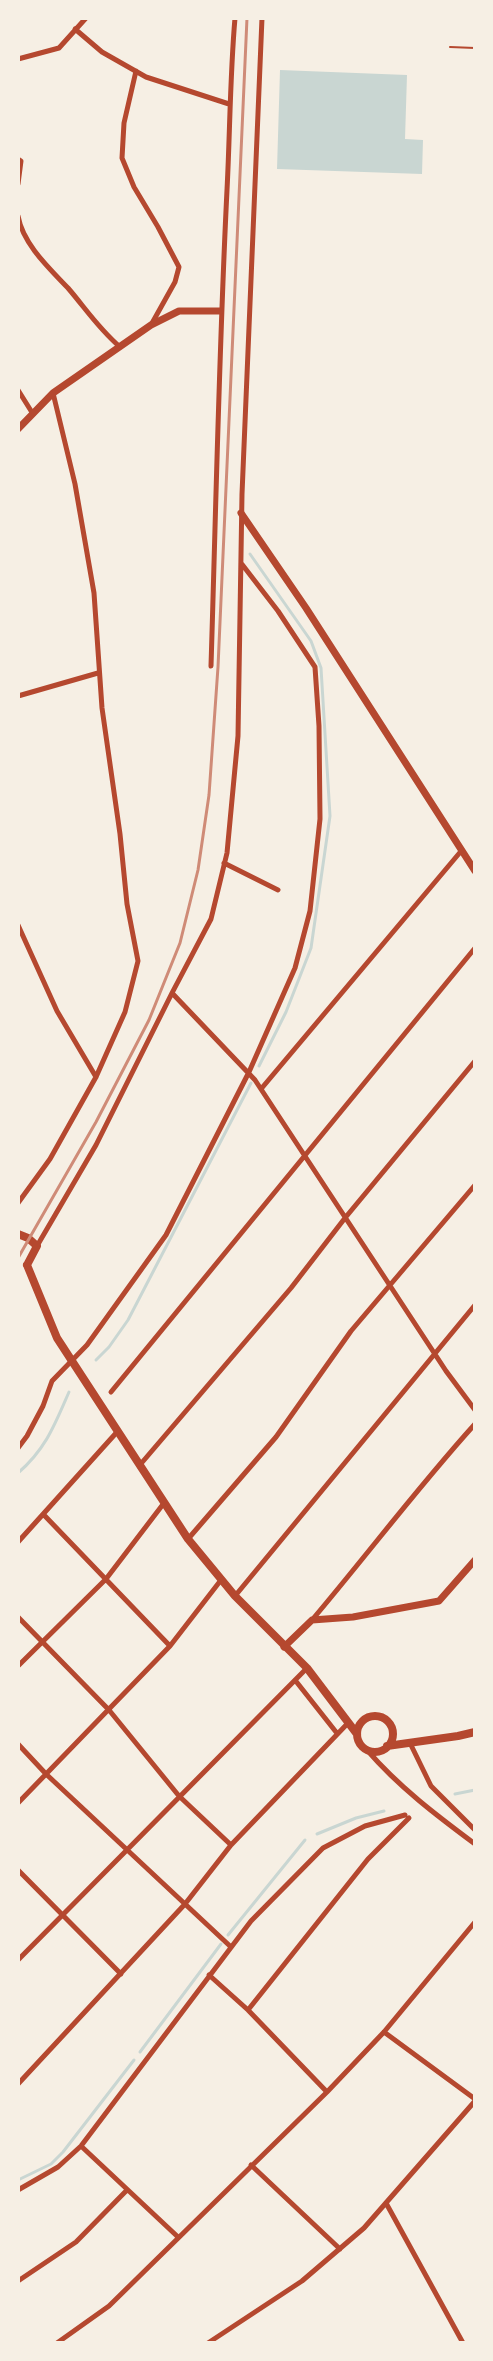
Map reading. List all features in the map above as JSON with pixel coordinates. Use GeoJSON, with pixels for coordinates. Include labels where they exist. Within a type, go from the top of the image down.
{"type":"FeatureCollection","features":[{"type":"Feature","properties":{"kind":"main road"},"geometry":{"type":"LineString","coordinates":[[18,1234],[37,1246],[27,1265]]}},
{"type":"Feature","properties":{"kind":"main road"},"geometry":{"type":"LineString","coordinates":[[18,1261],[27,1265],[57,1338],[188,1539],[235,1596],[307,1668],[367,1750],[379,1752],[392,1740],[392,1729],[385,1719],[379,1717],[363,1721],[357,1734]]}},
{"type":"Feature","properties":{"kind":"main road"},"geometry":{"type":"LineString","coordinates":[[387,1746],[459,1737],[475,1732]]}},
{"type":"Feature","properties":{"kind":"street"},"geometry":{"type":"LineString","coordinates":[[18,59],[59,48],[86,18]]}},
{"type":"Feature","properties":{"kind":"street"},"geometry":{"type":"LineString","coordinates":[[211,666],[220,311],[235,18]]}},
{"type":"Feature","properties":{"kind":"street"},"geometry":{"type":"LineString","coordinates":[[37,1246],[96,1145],[212,919],[224,863],[238,736],[241,513],[262,18]]}},
{"type":"Feature","properties":{"kind":"street"},"geometry":{"type":"LineString","coordinates":[[75,29],[102,52],[146,77],[229,104]]}},
{"type":"Feature","properties":{"kind":"street"},"geometry":{"type":"LineString","coordinates":[[136,71],[124,123],[122,159],[134,187],[179,267],[175,282],[151,325]]}},
{"type":"Feature","properties":{"kind":"street"},"geometry":{"type":"LineString","coordinates":[[18,184],[20,160]]}},
{"type":"Feature","properties":{"kind":"street"},"geometry":{"type":"LineString","coordinates":[[18,216],[31,244],[52,272],[68,288],[100,330],[120,347]]}},
{"type":"Feature","properties":{"kind":"street"},"geometry":{"type":"LineString","coordinates":[[18,429],[53,393],[151,325],[179,311],[220,311]]}},
{"type":"Feature","properties":{"kind":"street"},"geometry":{"type":"LineString","coordinates":[[18,390],[33,414]]}},
{"type":"Feature","properties":{"kind":"street"},"geometry":{"type":"LineString","coordinates":[[20,1201],[50,1159],[96,1077],[125,1012],[138,961],[127,904],[98,673],[94,593],[75,484],[53,393]]}},
{"type":"Feature","properties":{"kind":"street"},"geometry":{"type":"LineString","coordinates":[[241,513],[306,608],[475,872]]}},
{"type":"Feature","properties":{"kind":"street"},"geometry":{"type":"LineString","coordinates":[[18,1448],[43,1406],[52,1381],[87,1345],[166,1235],[249,1072],[295,968],[310,911],[320,819],[320,726],[315,667],[278,611],[241,563]]}},
{"type":"Feature","properties":{"kind":"street"},"geometry":{"type":"LineString","coordinates":[[18,696],[98,673]]}},
{"type":"Feature","properties":{"kind":"street"},"geometry":{"type":"LineString","coordinates":[[261,1089],[462,850]]}},
{"type":"Feature","properties":{"kind":"street"},"geometry":{"type":"LineString","coordinates":[[224,863],[278,890]]}},
{"type":"Feature","properties":{"kind":"street"},"geometry":{"type":"LineString","coordinates":[[18,925],[20,936],[57,1011],[96,1077]]}},
{"type":"Feature","properties":{"kind":"street"},"geometry":{"type":"LineString","coordinates":[[111,1392],[475,948]]}},
{"type":"Feature","properties":{"kind":"street"},"geometry":{"type":"LineString","coordinates":[[172,993],[249,1072],[475,1410]]}},
{"type":"Feature","properties":{"kind":"street"},"geometry":{"type":"LineString","coordinates":[[139,1466],[291,1288],[345,1218],[475,1061]]}},
{"type":"Feature","properties":{"kind":"street"},"geometry":{"type":"LineString","coordinates":[[188,1539],[276,1437],[351,1331],[475,1185]]}},
{"type":"Feature","properties":{"kind":"street"},"geometry":{"type":"LineString","coordinates":[[18,1191],[20,1201]]}},
{"type":"Feature","properties":{"kind":"street"},"geometry":{"type":"LineString","coordinates":[[235,1596],[475,1305]]}},
{"type":"Feature","properties":{"kind":"street"},"geometry":{"type":"LineString","coordinates":[[284,1647],[312,1620],[374,1547],[434,1469],[475,1424]]}},
{"type":"Feature","properties":{"kind":"street"},"geometry":{"type":"LineString","coordinates":[[18,1542],[117,1432]]}},
{"type":"Feature","properties":{"kind":"street"},"geometry":{"type":"LineString","coordinates":[[18,1666],[106,1579],[164,1503]]}},
{"type":"Feature","properties":{"kind":"street"},"geometry":{"type":"LineString","coordinates":[[44,1515],[170,1646]]}},
{"type":"Feature","properties":{"kind":"street"},"geometry":{"type":"LineString","coordinates":[[312,1620],[353,1617],[439,1601],[472,1569],[475,1560]]}},
{"type":"Feature","properties":{"kind":"street"},"geometry":{"type":"LineString","coordinates":[[18,1803],[170,1646],[221,1580]]}},
{"type":"Feature","properties":{"kind":"street"},"geometry":{"type":"LineString","coordinates":[[18,1617],[109,1710],[179,1797],[231,1845]]}},
{"type":"Feature","properties":{"kind":"street"},"geometry":{"type":"LineString","coordinates":[[18,1960],[307,1668]]}},
{"type":"Feature","properties":{"kind":"street"},"geometry":{"type":"LineString","coordinates":[[295,1680],[336,1732]]}},
{"type":"Feature","properties":{"kind":"street"},"geometry":{"type":"LineString","coordinates":[[18,2084],[185,1904],[231,1845],[336,1732],[348,1722]]}},
{"type":"Feature","properties":{"kind":"street"},"geometry":{"type":"LineString","coordinates":[[410,1743],[431,1786],[475,1830]]}},
{"type":"Feature","properties":{"kind":"street"},"geometry":{"type":"LineString","coordinates":[[18,1744],[46,1774],[231,1947]]}},
{"type":"Feature","properties":{"kind":"street"},"geometry":{"type":"LineString","coordinates":[[367,1750],[390,1777],[475,1844]]}},
{"type":"Feature","properties":{"kind":"street"},"geometry":{"type":"LineString","coordinates":[[18,2190],[58,2167],[81,2146],[251,1921],[323,1848],[365,1826],[407,1817],[368,1859],[248,2010]]}},
{"type":"Feature","properties":{"kind":"street"},"geometry":{"type":"LineString","coordinates":[[18,1870],[121,1974]]}},
{"type":"Feature","properties":{"kind":"street"},"geometry":{"type":"LineString","coordinates":[[57,2343],[109,2306],[327,2092],[384,2031],[475,1922]]}},
{"type":"Feature","properties":{"kind":"street"},"geometry":{"type":"LineString","coordinates":[[209,1975],[248,2010],[327,2092]]}},
{"type":"Feature","properties":{"kind":"street"},"geometry":{"type":"LineString","coordinates":[[208,2343],[302,2281],[364,2228],[475,2100],[384,2031]]}},
{"type":"Feature","properties":{"kind":"street"},"geometry":{"type":"LineString","coordinates":[[81,2146],[178,2238]]}},
{"type":"Feature","properties":{"kind":"street"},"geometry":{"type":"LineString","coordinates":[[251,2165],[340,2249]]}},
{"type":"Feature","properties":{"kind":"street"},"geometry":{"type":"LineString","coordinates":[[18,2281],[76,2242],[127,2190]]}},
{"type":"Feature","properties":{"kind":"street"},"geometry":{"type":"LineString","coordinates":[[386,2203],[463,2343]]}},
{"type":"Feature","properties":{"kind":"lane"},"geometry":{"type":"LineString","coordinates":[[450,46],[475,48]]}},
{"type":"Feature","properties":{"kind":"shaded area"},"geometry":{"type":"Polygon","coordinates":[[[280,70],[407,75],[405,139],[423,140],[422,174],[277,169],[280,70]]]}},
{"type":"Feature","properties":{"kind":"waterway"},"geometry":{"type":"LineString","coordinates":[[250,554],[311,641],[321,668],[330,816],[311,948],[286,1012],[259,1066]]}},
{"type":"Feature","properties":{"kind":"waterway"},"geometry":{"type":"LineString","coordinates":[[96,1360],[109,1347],[128,1320],[251,1083]]}},
{"type":"Feature","properties":{"kind":"waterway"},"geometry":{"type":"LineString","coordinates":[[18,1473],[43,1445],[69,1392]]}},
{"type":"Feature","properties":{"kind":"waterway"},"geometry":{"type":"LineString","coordinates":[[455,1794],[475,1790]]}},
{"type":"Feature","properties":{"kind":"waterway"},"geometry":{"type":"LineString","coordinates":[[317,1834],[356,1818],[384,1811]]}},
{"type":"Feature","properties":{"kind":"waterway"},"geometry":{"type":"LineString","coordinates":[[228,1935],[305,1840]]}},
{"type":"Feature","properties":{"kind":"waterway"},"geometry":{"type":"LineString","coordinates":[[140,2052],[221,1944]]}},
{"type":"Feature","properties":{"kind":"waterway"},"geometry":{"type":"LineString","coordinates":[[18,2180],[51,2164],[63,2152],[134,2060]]}},
{"type":"Feature","properties":{"kind":"railway"},"geometry":{"type":"LineString","coordinates":[[18,1258],[96,1122],[149,1020],[180,943],[198,870],[209,795],[218,667],[247,18]]}}]}
